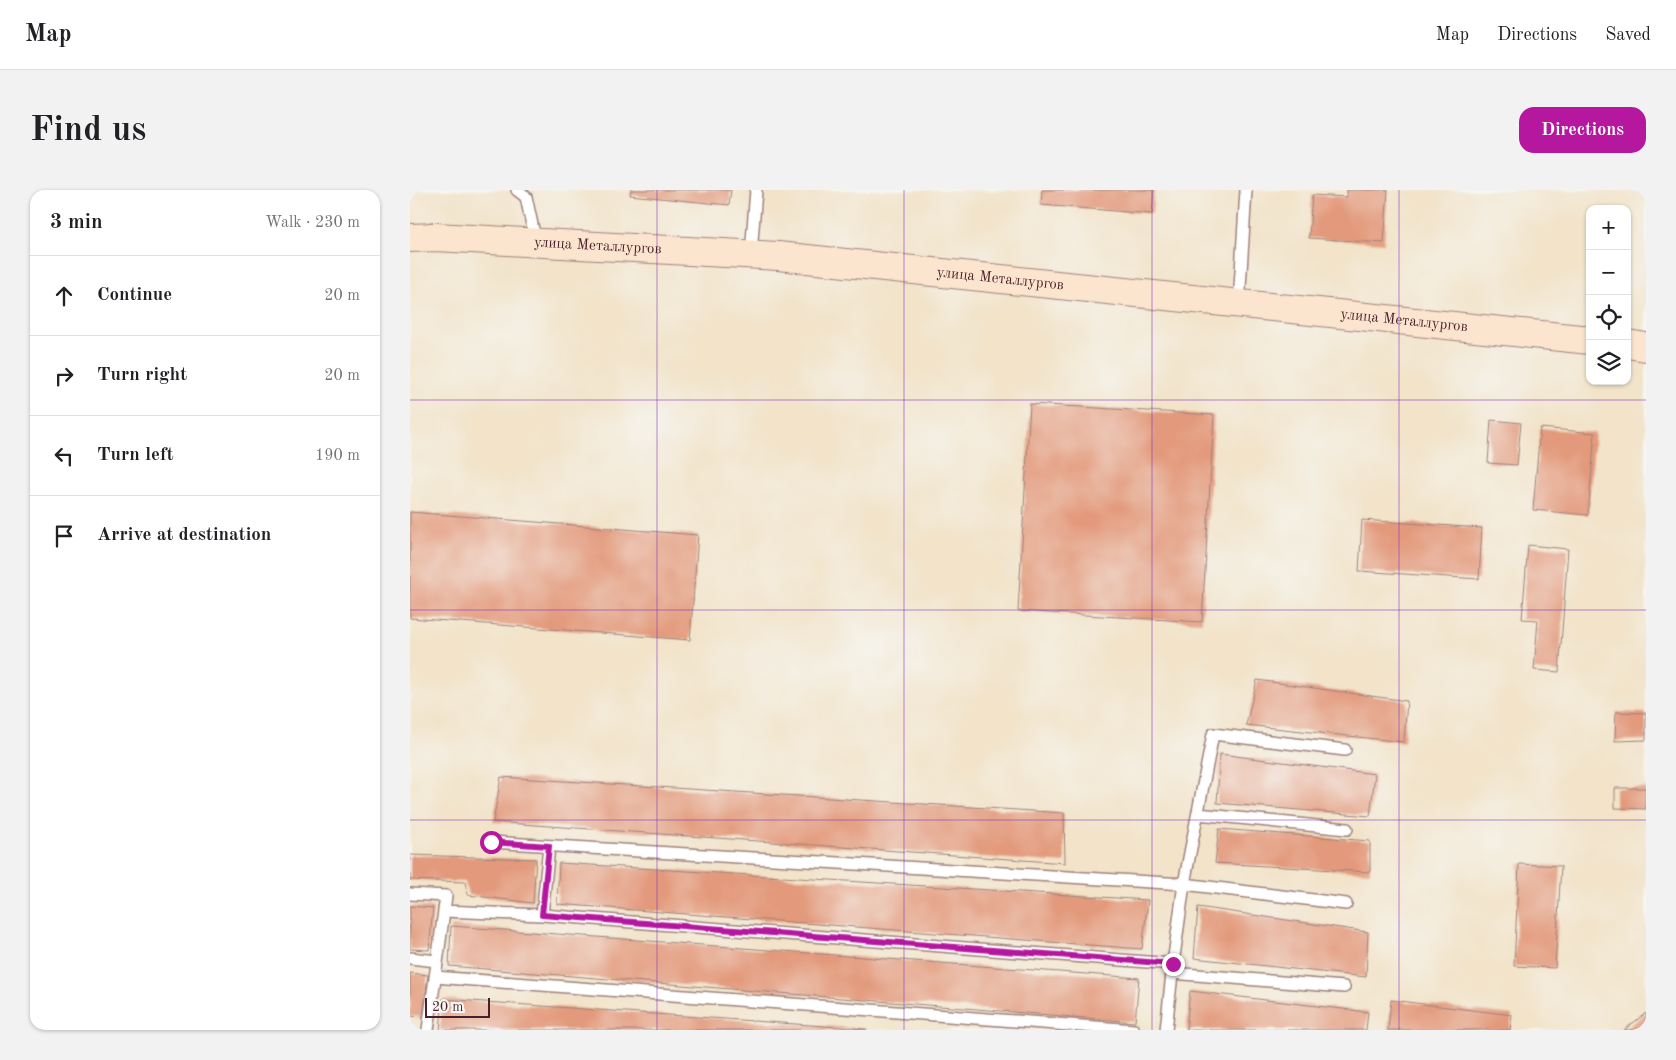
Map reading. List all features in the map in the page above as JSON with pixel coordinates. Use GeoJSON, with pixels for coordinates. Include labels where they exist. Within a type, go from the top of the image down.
{"type":"FeatureCollection","features":[{"type":"Feature","properties":{"kind":"main road","name":"улица Металлургов"},"geometry":{"type":"LineString","coordinates":[[410,238],[436,237],[778,256],[1586,340]]}},
{"type":"Feature","properties":{"kind":"main road"},"geometry":{"type":"LineString","coordinates":[[1631,345],[1646,347]]}},
{"type":"Feature","properties":{"kind":"lane"},"geometry":{"type":"LineString","coordinates":[[517,190],[526,197],[536,242]]}},
{"type":"Feature","properties":{"kind":"lane"},"geometry":{"type":"LineString","coordinates":[[751,254],[756,190]]}},
{"type":"Feature","properties":{"kind":"lane"},"geometry":{"type":"LineString","coordinates":[[1240,304],[1246,190]]}},
{"type":"Feature","properties":{"kind":"lane"},"geometry":{"type":"LineString","coordinates":[[1166,1030],[1172,969],[1184,884],[1213,734],[1345,750]]}},
{"type":"Feature","properties":{"kind":"lane"},"geometry":{"type":"LineString","coordinates":[[1198,814],[1347,829]]}},
{"type":"Feature","properties":{"kind":"lane"},"geometry":{"type":"LineString","coordinates":[[491,842],[1184,884],[1346,904]]}},
{"type":"Feature","properties":{"kind":"lane"},"geometry":{"type":"LineString","coordinates":[[542,915],[549,846]]}},
{"type":"Feature","properties":{"kind":"lane"},"geometry":{"type":"LineString","coordinates":[[410,894],[446,896],[428,1030]]}},
{"type":"Feature","properties":{"kind":"lane"},"geometry":{"type":"LineString","coordinates":[[444,911],[542,915],[1172,969],[1344,986]]}},
{"type":"Feature","properties":{"kind":"lane"},"geometry":{"type":"LineString","coordinates":[[410,958],[437,961]]}},
{"type":"Feature","properties":{"kind":"lane"},"geometry":{"type":"LineString","coordinates":[[436,977],[1134,1030]]}},
{"type":"Feature","properties":{"kind":"building"},"geometry":{"type":"Polygon","coordinates":[[[631,190],[731,190],[729,205],[630,195],[631,190]]]}},
{"type":"Feature","properties":{"kind":"building"},"geometry":{"type":"Polygon","coordinates":[[[1042,190],[1154,190],[1152,214],[1041,205],[1042,190]]]}},
{"type":"Feature","properties":{"kind":"building"},"geometry":{"type":"Polygon","coordinates":[[[1347,190],[1388,190],[1384,243],[1309,238],[1312,195],[1347,197],[1347,190]]]}},
{"type":"Feature","properties":{"kind":"building"},"geometry":{"type":"Polygon","coordinates":[[[1030,404],[1214,415],[1202,622],[1018,611],[1030,404]]]}},
{"type":"Feature","properties":{"kind":"building"},"geometry":{"type":"Polygon","coordinates":[[[1491,420],[1521,423],[1517,465],[1488,463],[1491,420]]]}},
{"type":"Feature","properties":{"kind":"building"},"geometry":{"type":"Polygon","coordinates":[[[1540,428],[1595,433],[1588,515],[1533,510],[1540,428]]]}},
{"type":"Feature","properties":{"kind":"building"},"geometry":{"type":"Polygon","coordinates":[[[410,512],[698,535],[690,640],[410,618],[410,512]]]}},
{"type":"Feature","properties":{"kind":"building"},"geometry":{"type":"Polygon","coordinates":[[[1362,520],[1482,528],[1479,579],[1359,571],[1362,520]]]}},
{"type":"Feature","properties":{"kind":"building"},"geometry":{"type":"Polygon","coordinates":[[[1528,545],[1568,549],[1559,672],[1534,670],[1538,620],[1522,619],[1528,545]]]}},
{"type":"Feature","properties":{"kind":"building"},"geometry":{"type":"Polygon","coordinates":[[[1257,680],[1407,701],[1404,742],[1246,725],[1257,680]]]}},
{"type":"Feature","properties":{"kind":"building"},"geometry":{"type":"Polygon","coordinates":[[[1616,712],[1646,713],[1646,740],[1615,741],[1616,712]]]}},
{"type":"Feature","properties":{"kind":"building"},"geometry":{"type":"Polygon","coordinates":[[[1220,754],[1375,774],[1370,816],[1217,803],[1220,754]]]}},
{"type":"Feature","properties":{"kind":"building"},"geometry":{"type":"Polygon","coordinates":[[[501,777],[1064,813],[1065,863],[493,822],[501,777]]]}},
{"type":"Feature","properties":{"kind":"building"},"geometry":{"type":"Polygon","coordinates":[[[1615,788],[1646,788],[1646,809],[1615,808],[1615,788]]]}},
{"type":"Feature","properties":{"kind":"building"},"geometry":{"type":"Polygon","coordinates":[[[1219,829],[1370,841],[1370,872],[1215,863],[1219,829]]]}},
{"type":"Feature","properties":{"kind":"building"},"geometry":{"type":"Polygon","coordinates":[[[410,855],[536,859],[533,903],[468,895],[465,882],[410,880],[410,855]]]}},
{"type":"Feature","properties":{"kind":"building"},"geometry":{"type":"Polygon","coordinates":[[[559,863],[1148,900],[1142,949],[557,904],[559,863]]]}},
{"type":"Feature","properties":{"kind":"building"},"geometry":{"type":"Polygon","coordinates":[[[1519,864],[1561,866],[1555,968],[1514,966],[1519,864]]]}},
{"type":"Feature","properties":{"kind":"building"},"geometry":{"type":"Polygon","coordinates":[[[410,906],[433,908],[429,950],[410,949],[410,906]]]}},
{"type":"Feature","properties":{"kind":"building"},"geometry":{"type":"Polygon","coordinates":[[[1198,907],[1368,932],[1366,977],[1194,958],[1198,907]]]}},
{"type":"Feature","properties":{"kind":"building"},"geometry":{"type":"Polygon","coordinates":[[[451,926],[1139,978],[1135,1022],[449,966],[451,926]]]}},
{"type":"Feature","properties":{"kind":"building"},"geometry":{"type":"Polygon","coordinates":[[[410,973],[428,975],[423,1017],[410,1016],[410,973]]]}},
{"type":"Feature","properties":{"kind":"building"},"geometry":{"type":"Polygon","coordinates":[[[1190,991],[1368,1012],[1366,1030],[1186,1030],[1190,991]]]}},
{"type":"Feature","properties":{"kind":"building"},"geometry":{"type":"Polygon","coordinates":[[[443,999],[866,1029],[866,1030],[440,1030],[443,999]]]}},
{"type":"Feature","properties":{"kind":"building"},"geometry":{"type":"Polygon","coordinates":[[[1391,1000],[1512,1015],[1510,1030],[1388,1030],[1391,1000]]]}},
{"type":"Feature","properties":{"kind":"building"},"geometry":{"type":"Polygon","coordinates":[[[1646,1013],[1646,1030],[1624,1030],[1646,1013]]]}},
{"type":"Feature","properties":{"kind":"route"},"geometry":{"type":"LineString","coordinates":[[491,842],[549,846],[542,915],[1173,964]]}}]}
